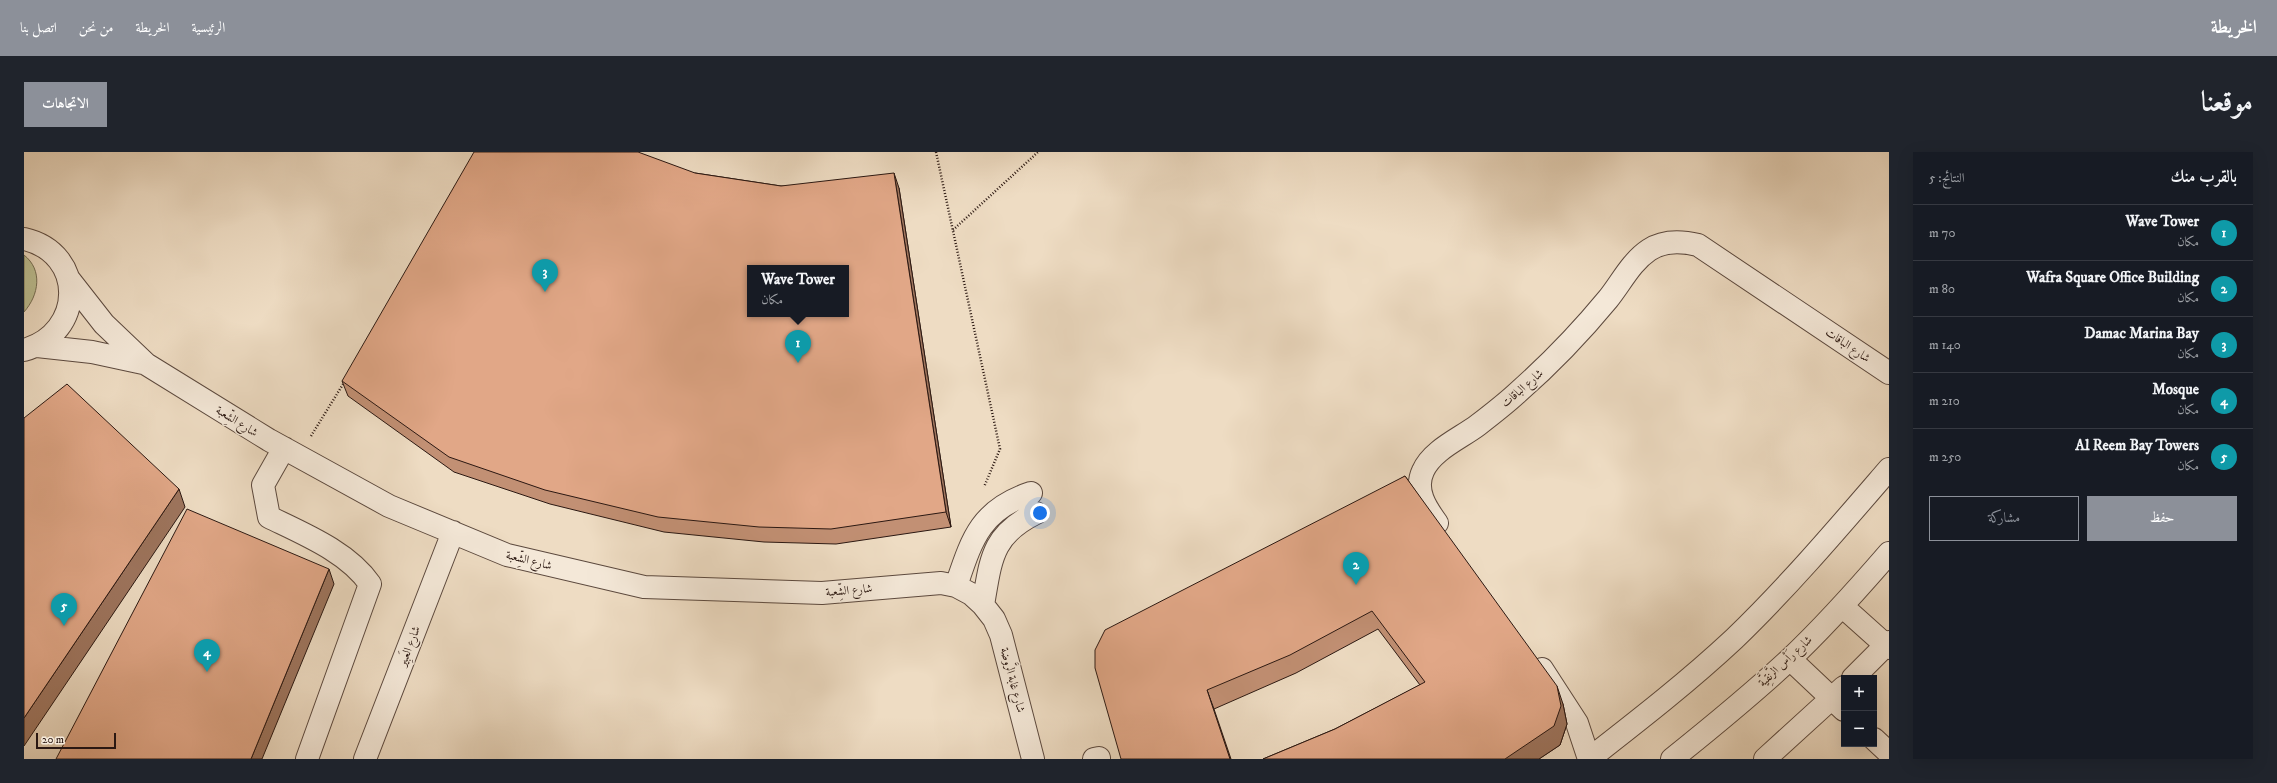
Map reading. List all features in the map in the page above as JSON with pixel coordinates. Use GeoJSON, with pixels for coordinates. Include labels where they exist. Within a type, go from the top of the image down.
{"type":"FeatureCollection","features":[{"type":"Feature","properties":{"kind":"street"},"geometry":{"type":"LineString","coordinates":[[24,239],[34,241],[50,250],[61,262],[68,278],[70,294],[68,310],[61,325],[51,337],[31,348]]}},
{"type":"Feature","properties":{"kind":"street","name":"شارع الباقات"},"geometry":{"type":"LineString","coordinates":[[1447,537],[1421,499],[1419,485],[1422,471],[1430,459],[1479,424],[1548,365],[1609,298],[1636,261],[1649,250],[1664,243],[1682,241],[1698,244],[1889,373]]}},
{"type":"Feature","properties":{"kind":"street","name":"شارع الشِّعبة"},"geometry":{"type":"LineString","coordinates":[[68,278],[104,324],[146,364],[292,453],[390,506],[507,555],[644,587],[822,593],[921,584],[941,583],[956,586]]}},
{"type":"Feature","properties":{"kind":"street","name":"شارع الشِّعبة"},"geometry":{"type":"LineString","coordinates":[[31,348],[92,352],[146,364]]}},
{"type":"Feature","properties":{"kind":"street"},"geometry":{"type":"LineString","coordinates":[[292,453],[263,485],[269,517],[328,548],[361,571],[370,584],[307,759]]}},
{"type":"Feature","properties":{"kind":"street"},"geometry":{"type":"LineString","coordinates":[[1529,652],[1568,706],[1584,741],[1589,759],[1686,683],[1734,638],[1824,543],[1889,469]]}},
{"type":"Feature","properties":{"kind":"street"},"geometry":{"type":"LineString","coordinates":[[956,586],[976,533],[986,519],[1004,505],[1034,503],[1009,530],[994,551],[983,605]]}},
{"type":"Feature","properties":{"kind":"street","name":"شارع العَبِير"},"geometry":{"type":"LineString","coordinates":[[365,759],[453,532]]}},
{"type":"Feature","properties":{"kind":"street","name":"شارع رَأس الرَّنقِيَّة"},"geometry":{"type":"LineString","coordinates":[[1672,759],[1731,712],[1790,659],[1842,606],[1889,553]]}},
{"type":"Feature","properties":{"kind":"street","name":"شارع غابة الرَّوضة"},"geometry":{"type":"LineString","coordinates":[[956,586],[983,605],[994,619],[1001,635],[1033,759]]}},
{"type":"Feature","properties":{"kind":"street"},"geometry":{"type":"LineString","coordinates":[[1842,606],[1888,645],[1856,675]]}},
{"type":"Feature","properties":{"kind":"street"},"geometry":{"type":"LineString","coordinates":[[1765,759],[1840,699],[1790,659]]}},
{"type":"Feature","properties":{"kind":"street"},"geometry":{"type":"LineString","coordinates":[[1877,742],[1889,753]]}},
{"type":"Feature","properties":{"kind":"path"},"geometry":{"type":"LineString","coordinates":[[936,152],[1000,449],[983,490]]}},
{"type":"Feature","properties":{"kind":"path"},"geometry":{"type":"LineString","coordinates":[[953,230],[1038,152]]}},
{"type":"Feature","properties":{"kind":"path"},"geometry":{"type":"LineString","coordinates":[[292,453],[348,376]]}},
{"type":"Feature","properties":{"kind":"green space"},"geometry":{"type":"Polygon","coordinates":[[[24,255],[34,268],[37,283],[33,298],[24,312],[24,255]]]}},
{"type":"Feature","properties":{"kind":"building"},"geometry":{"type":"Polygon","coordinates":[[[474,152],[638,152],[695,173],[781,186],[894,173],[946,512],[831,529],[759,527],[658,517],[545,490],[449,457],[342,381],[474,152]]]}},
{"type":"Feature","properties":{"kind":"building"},"geometry":{"type":"Polygon","coordinates":[[[67,384],[179,489],[24,718],[24,418],[67,384]]]}},
{"type":"Feature","properties":{"kind":"building"},"geometry":{"type":"Polygon","coordinates":[[[1405,476],[1557,686],[1561,706],[1554,726],[1505,759],[1263,759],[1335,729],[1425,682],[1372,611],[1290,655],[1207,690],[1230,759],[1121,759],[1095,668],[1095,650],[1105,630],[1405,476]]]}},
{"type":"Feature","properties":{"kind":"building"},"geometry":{"type":"Polygon","coordinates":[[[187,509],[329,569],[251,759],[56,759],[187,509]]]}},
{"type":"Feature","properties":{"kind":"place","name":"Damac Marina Bay"},"geometry":{"type":"Point","coordinates":[545,292]}},
{"type":"Feature","properties":{"kind":"place","name":"Wave Tower"},"geometry":{"type":"Point","coordinates":[798,363]}},
{"type":"Feature","properties":{"kind":"place","name":"Wafra Square Office Building"},"geometry":{"type":"Point","coordinates":[1356,585]}},
{"type":"Feature","properties":{"kind":"place","name":"Al Reem Bay Towers"},"geometry":{"type":"Point","coordinates":[64,626]}},
{"type":"Feature","properties":{"kind":"place","name":"Mosque"},"geometry":{"type":"Point","coordinates":[207,672]}}]}
